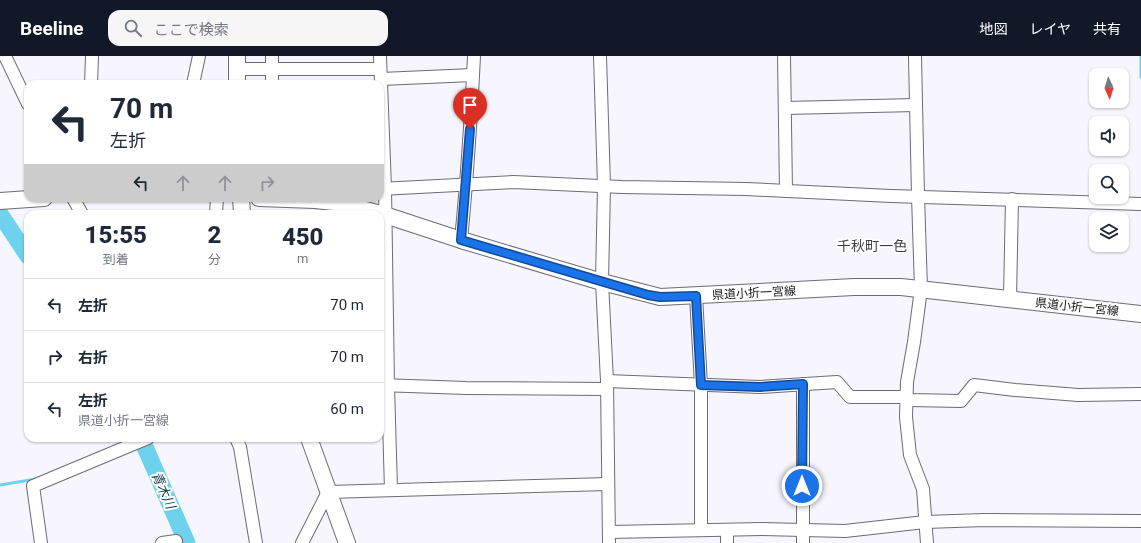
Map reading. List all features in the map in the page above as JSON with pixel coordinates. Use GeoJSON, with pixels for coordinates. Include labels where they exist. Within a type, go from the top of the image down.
{"type":"FeatureCollection","features":[{"type":"Feature","properties":{"kind":"main road"},"geometry":{"type":"LineString","coordinates":[[4,200],[24,199]]}},
{"type":"Feature","properties":{"kind":"main road","name":"県道小折一宮線"},"geometry":{"type":"LineString","coordinates":[[334,202],[365,210]]}},
{"type":"Feature","properties":{"kind":"main road","name":"県道小折一宮線"},"geometry":{"type":"LineString","coordinates":[[385,215],[461,240],[602,282],[660,297],[854,287],[901,287],[1141,314]]}},
{"type":"Feature","properties":{"kind":"main road"},"geometry":{"type":"LineString","coordinates":[[310,442],[347,543]]}},
{"type":"Feature","properties":{"kind":"street"},"geometry":{"type":"LineString","coordinates":[[5,56],[24,96]]}},
{"type":"Feature","properties":{"kind":"street"},"geometry":{"type":"LineString","coordinates":[[91,80],[92,56]]}},
{"type":"Feature","properties":{"kind":"street"},"geometry":{"type":"LineString","coordinates":[[194,80],[199,56]]}},
{"type":"Feature","properties":{"kind":"street"},"geometry":{"type":"LineString","coordinates":[[272,56],[272,80]]}},
{"type":"Feature","properties":{"kind":"street"},"geometry":{"type":"LineString","coordinates":[[380,56],[381,80]]}},
{"type":"Feature","properties":{"kind":"street"},"geometry":{"type":"LineString","coordinates":[[461,240],[467,184],[474,56]]}},
{"type":"Feature","properties":{"kind":"street"},"geometry":{"type":"LineString","coordinates":[[600,56],[604,186],[602,282],[607,385],[609,537],[701,530],[845,531],[925,522],[984,520],[1141,521]]}},
{"type":"Feature","properties":{"kind":"street"},"geometry":{"type":"LineString","coordinates":[[784,56],[786,191]]}},
{"type":"Feature","properties":{"kind":"street"},"geometry":{"type":"LineString","coordinates":[[915,56],[921,289],[907,382],[906,417],[910,455],[922,489],[927,543]]}},
{"type":"Feature","properties":{"kind":"street"},"geometry":{"type":"LineString","coordinates":[[237,70],[272,69],[381,74],[473,75]]}},
{"type":"Feature","properties":{"kind":"street"},"geometry":{"type":"LineString","coordinates":[[785,108],[916,105]]}},
{"type":"Feature","properties":{"kind":"street"},"geometry":{"type":"LineString","coordinates":[[384,188],[513,182],[1141,204]]}},
{"type":"Feature","properties":{"kind":"street"},"geometry":{"type":"LineString","coordinates":[[1010,299],[1012,199]]}},
{"type":"Feature","properties":{"kind":"street"},"geometry":{"type":"LineString","coordinates":[[384,202],[384,386],[391,490]]}},
{"type":"Feature","properties":{"kind":"street"},"geometry":{"type":"LineString","coordinates":[[696,296],[701,385],[701,530]]}},
{"type":"Feature","properties":{"kind":"street"},"geometry":{"type":"LineString","coordinates":[[384,386],[466,388],[701,385],[760,387],[837,382],[850,397],[901,397],[910,400],[962,401],[974,385],[1078,395],[1141,394]]}},
{"type":"Feature","properties":{"kind":"street"},"geometry":{"type":"LineString","coordinates":[[803,384],[803,543]]}},
{"type":"Feature","properties":{"kind":"street"},"geometry":{"type":"LineString","coordinates":[[41,543],[33,486],[137,442]]}},
{"type":"Feature","properties":{"kind":"street"},"geometry":{"type":"LineString","coordinates":[[238,442],[240,447],[256,543]]}},
{"type":"Feature","properties":{"kind":"street"},"geometry":{"type":"LineString","coordinates":[[302,543],[328,492],[608,484]]}},
{"type":"Feature","properties":{"kind":"street"},"geometry":{"type":"LineString","coordinates":[[727,530],[727,543]]}},
{"type":"Feature","properties":{"kind":"street"},"geometry":{"type":"LineString","coordinates":[[162,543],[176,541]]}},
{"type":"Feature","properties":{"kind":"waterway"},"geometry":{"type":"LineString","coordinates":[[1141,56],[1141,77]]}},
{"type":"Feature","properties":{"kind":"waterway","name":"青木川"},"geometry":{"type":"LineString","coordinates":[[0,214],[24,250]]}},
{"type":"Feature","properties":{"kind":"waterway","name":"青木川"},"geometry":{"type":"LineString","coordinates":[[143,442],[187,543]]}},
{"type":"Feature","properties":{"kind":"waterway"},"geometry":{"type":"LineString","coordinates":[[0,485],[36,479]]}},
{"type":"Feature","properties":{"kind":"district","name":"千秋町一色"},"geometry":{"type":"Point","coordinates":[872,246]}},
{"type":"Feature","properties":{"kind":"route"},"geometry":{"type":"LineString","coordinates":[[470,129],[467,184],[461,240],[648,295],[660,297],[696,296],[701,385],[760,387],[803,384],[802,486]]}}]}
